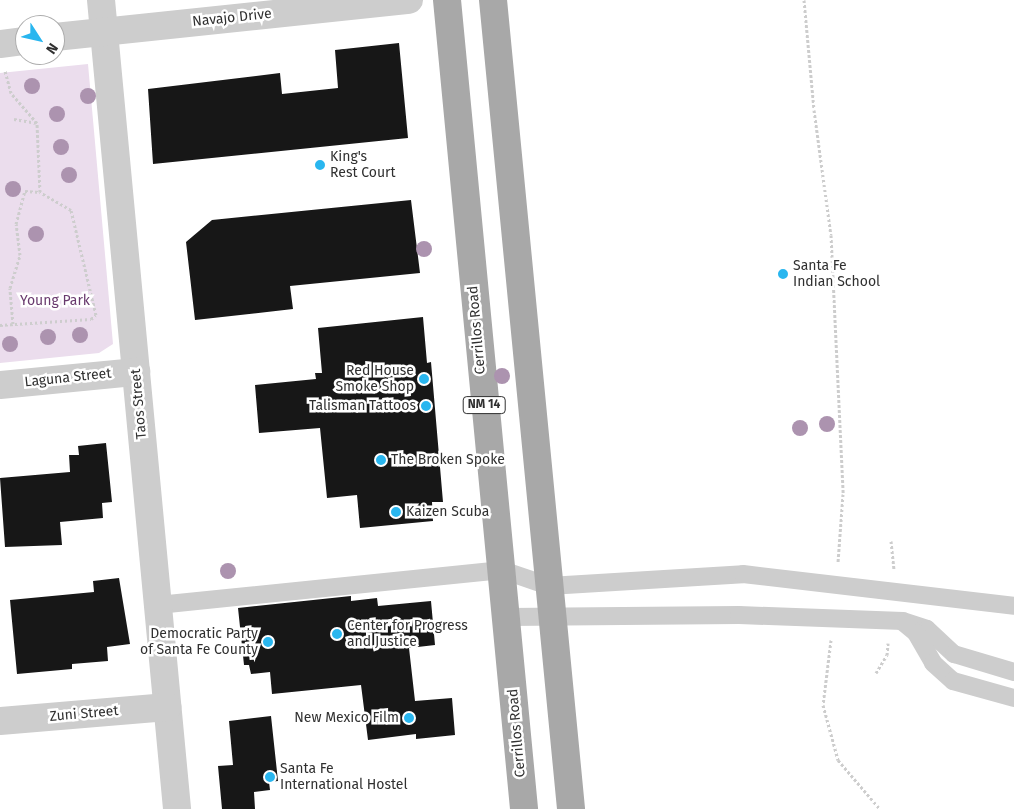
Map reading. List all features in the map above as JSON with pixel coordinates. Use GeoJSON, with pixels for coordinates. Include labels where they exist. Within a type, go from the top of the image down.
{"type":"FeatureCollection","features":[{"type":"Feature","properties":{"kind":"main road","name":"Cerrillos Road"},"geometry":{"type":"LineString","coordinates":[[447,0],[524,809]]}},
{"type":"Feature","properties":{"kind":"main road"},"geometry":{"type":"LineString","coordinates":[[493,0],[571,809]]}},
{"type":"Feature","properties":{"kind":"street","name":"Taos Street"},"geometry":{"type":"LineString","coordinates":[[101,0],[177,809]]}},
{"type":"Feature","properties":{"kind":"street","name":"Navajo Drive"},"geometry":{"type":"LineString","coordinates":[[65,36],[409,0]]}},
{"type":"Feature","properties":{"kind":"street"},"geometry":{"type":"LineString","coordinates":[[2,55],[15,47]]}},
{"type":"Feature","properties":{"kind":"street","name":"Laguna Street"},"geometry":{"type":"LineString","coordinates":[[0,385],[136,372]]}},
{"type":"Feature","properties":{"kind":"street","name":"Zuni Street"},"geometry":{"type":"LineString","coordinates":[[0,721],[167,707]]}},
{"type":"Feature","properties":{"kind":"lane"},"geometry":{"type":"LineString","coordinates":[[158,605],[502,570],[549,586],[743,574],[836,583],[1014,606]]}},
{"type":"Feature","properties":{"kind":"lane"},"geometry":{"type":"LineString","coordinates":[[506,617],[552,619],[739,615],[903,621],[927,629],[954,654],[1014,672]]}},
{"type":"Feature","properties":{"kind":"lane"},"geometry":{"type":"LineString","coordinates":[[903,621],[916,633],[933,663],[953,681],[1014,698]]}},
{"type":"Feature","properties":{"kind":"path"},"geometry":{"type":"LineString","coordinates":[[804,0],[814,110],[831,235],[843,494],[836,583]]}},
{"type":"Feature","properties":{"kind":"path"},"geometry":{"type":"LineString","coordinates":[[2,55],[11,92],[37,123],[40,192]]}},
{"type":"Feature","properties":{"kind":"path"},"geometry":{"type":"LineString","coordinates":[[14,119],[37,123]]}},
{"type":"Feature","properties":{"kind":"path"},"geometry":{"type":"LineString","coordinates":[[0,325],[91,319],[96,315],[71,210],[40,192],[25,191],[16,224],[20,255],[10,288],[13,324]]}},
{"type":"Feature","properties":{"kind":"path"},"geometry":{"type":"LineString","coordinates":[[891,542],[895,580]]}},
{"type":"Feature","properties":{"kind":"path"},"geometry":{"type":"LineString","coordinates":[[833,619],[823,705],[838,760],[880,809]]}},
{"type":"Feature","properties":{"kind":"path"},"geometry":{"type":"LineString","coordinates":[[876,672],[887,655],[889,640]]}},
{"type":"Feature","properties":{"kind":"green space","name":"Young Park"},"geometry":{"type":"Polygon","coordinates":[[[88,64],[113,344],[99,353],[0,363],[0,73],[88,64]]]}},
{"type":"Feature","properties":{"kind":"building"},"geometry":{"type":"Polygon","coordinates":[[[399,43],[408,138],[153,164],[148,89],[280,73],[282,94],[338,88],[335,50],[399,43]]]}},
{"type":"Feature","properties":{"kind":"building"},"geometry":{"type":"Polygon","coordinates":[[[411,200],[420,273],[290,286],[293,309],[195,320],[186,242],[212,220],[411,200]]]}},
{"type":"Feature","properties":{"kind":"building"},"geometry":{"type":"Polygon","coordinates":[[[423,317],[427,363],[431,362],[443,502],[432,502],[433,521],[360,528],[357,495],[327,498],[320,428],[259,433],[255,385],[316,379],[315,373],[322,373],[318,328],[423,317]]]}},
{"type":"Feature","properties":{"kind":"building"},"geometry":{"type":"Polygon","coordinates":[[[106,443],[112,502],[102,503],[103,518],[60,522],[62,545],[5,547],[0,478],[70,472],[69,455],[79,455],[78,446],[106,443]]]}},
{"type":"Feature","properties":{"kind":"building"},"geometry":{"type":"Polygon","coordinates":[[[119,578],[130,644],[107,647],[108,661],[72,664],[72,669],[17,674],[10,600],[94,592],[93,581],[119,578]]]}},
{"type":"Feature","properties":{"kind":"building","name":"Center for Progress and Justice"},"geometry":{"type":"Polygon","coordinates":[[[351,596],[351,601],[377,598],[378,606],[431,601],[435,645],[409,648],[415,701],[452,698],[455,735],[416,739],[416,734],[368,740],[361,685],[272,694],[270,672],[251,674],[249,665],[244,665],[238,608],[351,596]]]}},
{"type":"Feature","properties":{"kind":"building"},"geometry":{"type":"Polygon","coordinates":[[[271,716],[278,781],[269,782],[270,790],[254,792],[255,809],[222,809],[218,766],[233,765],[229,721],[271,716]]]}},
{"type":"Feature","properties":{"kind":"place","name":"King's Rest Court"},"geometry":{"type":"Point","coordinates":[320,165]}},
{"type":"Feature","properties":{"kind":"place","name":"Santa Fe Indian School"},"geometry":{"type":"Point","coordinates":[783,274]}},
{"type":"Feature","properties":{"kind":"place","name":"Red House Smoke Shop"},"geometry":{"type":"Point","coordinates":[424,379]}},
{"type":"Feature","properties":{"kind":"place","name":"Talisman Tattoos"},"geometry":{"type":"Point","coordinates":[426,406]}},
{"type":"Feature","properties":{"kind":"place","name":"The Broken Spoke"},"geometry":{"type":"Point","coordinates":[381,460]}},
{"type":"Feature","properties":{"kind":"place","name":"Kaizen Scuba"},"geometry":{"type":"Point","coordinates":[396,512]}},
{"type":"Feature","properties":{"kind":"place","name":"Center for Progress and Justice"},"geometry":{"type":"Point","coordinates":[337,634]}},
{"type":"Feature","properties":{"kind":"place","name":"Democratic Party of Santa Fe County"},"geometry":{"type":"Point","coordinates":[268,642]}},
{"type":"Feature","properties":{"kind":"place","name":"New Mexico Film"},"geometry":{"type":"Point","coordinates":[409,718]}},
{"type":"Feature","properties":{"kind":"place","name":"Santa Fe International Hostel"},"geometry":{"type":"Point","coordinates":[270,777]}}]}
